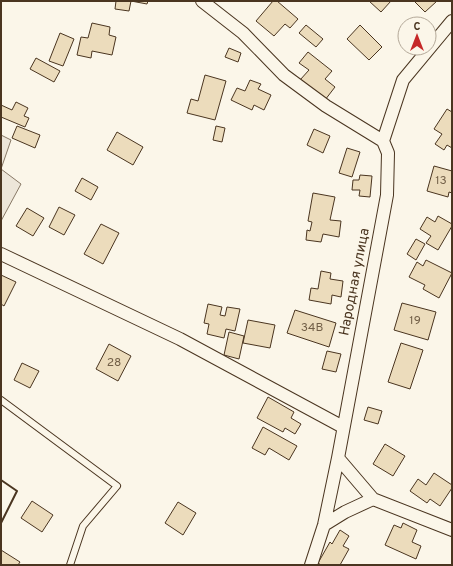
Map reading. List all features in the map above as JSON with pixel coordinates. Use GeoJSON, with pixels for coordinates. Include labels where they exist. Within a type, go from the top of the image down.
{"type":"FeatureCollection","features":[{"type":"Feature","properties":{"kind":"street"},"geometry":{"type":"LineString","coordinates":[[202,1],[243,33],[284,75],[326,106],[383,141],[403,80],[452,21]]}},
{"type":"Feature","properties":{"kind":"street","name":"Народная улица"},"geometry":{"type":"LineString","coordinates":[[311,565],[324,525],[338,458],[387,195],[388,153],[383,141]]}},
{"type":"Feature","properties":{"kind":"street"},"geometry":{"type":"LineString","coordinates":[[1,254],[180,339],[343,427]]}},
{"type":"Feature","properties":{"kind":"street"},"geometry":{"type":"LineString","coordinates":[[338,458],[373,499],[452,530]]}},
{"type":"Feature","properties":{"kind":"street"},"geometry":{"type":"LineString","coordinates":[[324,525],[345,512],[373,499]]}},
{"type":"Feature","properties":{"kind":"lane"},"geometry":{"type":"LineString","coordinates":[[1,400],[117,486],[83,526],[70,565]]}},
{"type":"Feature","properties":{"kind":"shaded area"},"geometry":{"type":"Polygon","coordinates":[[[1,135],[11,140],[1,169],[1,135]]]}},
{"type":"Feature","properties":{"kind":"shaded area"},"geometry":{"type":"Polygon","coordinates":[[[1,169],[21,184],[1,221],[1,169]]]}},
{"type":"Feature","properties":{"kind":"building"},"geometry":{"type":"Polygon","coordinates":[[[116,1],[131,1],[129,11],[115,9],[116,1]]]}},
{"type":"Feature","properties":{"kind":"building"},"geometry":{"type":"Polygon","coordinates":[[[131,1],[148,1],[147,4],[131,1]]]}},
{"type":"Feature","properties":{"kind":"building"},"geometry":{"type":"Polygon","coordinates":[[[273,1],[277,1],[298,19],[290,28],[285,24],[274,36],[256,21],[273,1]]]}},
{"type":"Feature","properties":{"kind":"building"},"geometry":{"type":"Polygon","coordinates":[[[369,1],[391,1],[381,12],[369,1]]]}},
{"type":"Feature","properties":{"kind":"building"},"geometry":{"type":"Polygon","coordinates":[[[414,1],[437,1],[425,12],[414,1]]]}},
{"type":"Feature","properties":{"kind":"building"},"geometry":{"type":"Polygon","coordinates":[[[92,23],[110,27],[109,35],[116,37],[112,55],[92,51],[91,58],[77,55],[81,37],[88,38],[92,23]]]}},
{"type":"Feature","properties":{"kind":"building"},"geometry":{"type":"Polygon","coordinates":[[[306,25],[323,39],[316,47],[299,33],[306,25]]]}},
{"type":"Feature","properties":{"kind":"building"},"geometry":{"type":"Polygon","coordinates":[[[360,25],[382,47],[369,60],[347,39],[360,25]]]}},
{"type":"Feature","properties":{"kind":"building"},"geometry":{"type":"Polygon","coordinates":[[[60,33],[74,39],[63,66],[49,61],[60,33]]]}},
{"type":"Feature","properties":{"kind":"building"},"geometry":{"type":"Polygon","coordinates":[[[229,48],[241,53],[238,62],[225,57],[229,48]]]}},
{"type":"Feature","properties":{"kind":"building"},"geometry":{"type":"Polygon","coordinates":[[[308,52],[332,71],[325,79],[335,87],[325,100],[300,80],[309,70],[299,63],[308,52]]]}},
{"type":"Feature","properties":{"kind":"building"},"geometry":{"type":"Polygon","coordinates":[[[36,58],[60,71],[54,82],[30,69],[36,58]]]}},
{"type":"Feature","properties":{"kind":"building"},"geometry":{"type":"Polygon","coordinates":[[[205,75],[226,81],[215,120],[187,113],[191,99],[198,101],[205,75]]]}},
{"type":"Feature","properties":{"kind":"building"},"geometry":{"type":"Polygon","coordinates":[[[250,80],[261,84],[258,89],[271,95],[264,110],[254,105],[252,110],[231,100],[237,88],[245,91],[250,80]]]}},
{"type":"Feature","properties":{"kind":"building"},"geometry":{"type":"Polygon","coordinates":[[[16,102],[28,108],[24,116],[29,118],[25,127],[1,117],[1,105],[12,110],[16,102]]]}},
{"type":"Feature","properties":{"kind":"building"},"geometry":{"type":"Polygon","coordinates":[[[447,109],[452,112],[452,148],[447,145],[444,150],[435,144],[442,134],[434,129],[447,109]]]}},
{"type":"Feature","properties":{"kind":"building"},"geometry":{"type":"Polygon","coordinates":[[[17,126],[40,135],[35,148],[12,138],[17,126]]]}},
{"type":"Feature","properties":{"kind":"building"},"geometry":{"type":"Polygon","coordinates":[[[216,126],[225,128],[222,142],[213,140],[216,126]]]}},
{"type":"Feature","properties":{"kind":"building"},"geometry":{"type":"Polygon","coordinates":[[[314,129],[330,136],[323,153],[307,145],[314,129]]]}},
{"type":"Feature","properties":{"kind":"building"},"geometry":{"type":"Polygon","coordinates":[[[117,132],[143,147],[133,165],[107,150],[117,132]]]}},
{"type":"Feature","properties":{"kind":"building"},"geometry":{"type":"Polygon","coordinates":[[[347,148],[360,152],[352,177],[339,173],[347,148]]]}},
{"type":"Feature","properties":{"kind":"building"},"geometry":{"type":"Polygon","coordinates":[[[434,166],[452,171],[452,193],[449,192],[448,197],[427,191],[434,166]]]}},
{"type":"Feature","properties":{"kind":"building"},"geometry":{"type":"Polygon","coordinates":[[[360,175],[372,176],[370,197],[359,196],[360,190],[352,190],[353,180],[359,180],[360,175]]]}},
{"type":"Feature","properties":{"kind":"building"},"geometry":{"type":"Polygon","coordinates":[[[82,178],[98,187],[91,200],[75,191],[82,178]]]}},
{"type":"Feature","properties":{"kind":"building"},"geometry":{"type":"Polygon","coordinates":[[[313,193],[335,197],[330,220],[341,221],[339,237],[323,234],[321,242],[306,240],[307,230],[310,231],[312,222],[308,221],[313,193]]]}},
{"type":"Feature","properties":{"kind":"building"},"geometry":{"type":"Polygon","coordinates":[[[59,207],[75,215],[64,235],[49,227],[59,207]]]}},
{"type":"Feature","properties":{"kind":"building"},"geometry":{"type":"Polygon","coordinates":[[[27,208],[44,218],[33,236],[16,226],[27,208]]]}},
{"type":"Feature","properties":{"kind":"building"},"geometry":{"type":"Polygon","coordinates":[[[438,216],[452,224],[452,226],[438,250],[426,243],[431,236],[420,229],[427,217],[435,222],[438,216]]]}},
{"type":"Feature","properties":{"kind":"building"},"geometry":{"type":"Polygon","coordinates":[[[101,224],[119,233],[103,264],[84,254],[101,224]]]}},
{"type":"Feature","properties":{"kind":"building"},"geometry":{"type":"Polygon","coordinates":[[[416,239],[425,244],[416,260],[407,254],[416,239]]]}},
{"type":"Feature","properties":{"kind":"building"},"geometry":{"type":"Polygon","coordinates":[[[426,260],[452,273],[439,298],[423,289],[425,285],[409,277],[417,262],[423,266],[426,260]]]}},
{"type":"Feature","properties":{"kind":"building"},"geometry":{"type":"Polygon","coordinates":[[[321,271],[331,273],[330,279],[343,281],[341,297],[332,295],[331,304],[309,300],[311,288],[318,289],[321,271]]]}},
{"type":"Feature","properties":{"kind":"building"},"geometry":{"type":"Polygon","coordinates":[[[1,275],[16,282],[4,306],[1,304],[1,275]]]}},
{"type":"Feature","properties":{"kind":"building"},"geometry":{"type":"Polygon","coordinates":[[[402,303],[436,312],[428,340],[394,330],[402,303]]]}},
{"type":"Feature","properties":{"kind":"building"},"geometry":{"type":"Polygon","coordinates":[[[208,304],[222,307],[220,315],[225,316],[227,307],[240,309],[235,331],[226,329],[224,338],[207,334],[209,324],[204,323],[208,304]]]}},
{"type":"Feature","properties":{"kind":"building"},"geometry":{"type":"Polygon","coordinates":[[[295,310],[336,323],[329,347],[287,333],[295,310]]]}},
{"type":"Feature","properties":{"kind":"building"},"geometry":{"type":"Polygon","coordinates":[[[248,320],[275,325],[270,348],[243,343],[248,320]]]}},
{"type":"Feature","properties":{"kind":"building"},"geometry":{"type":"Polygon","coordinates":[[[229,332],[244,336],[239,359],[224,355],[229,332]]]}},
{"type":"Feature","properties":{"kind":"building"},"geometry":{"type":"Polygon","coordinates":[[[401,343],[423,350],[410,389],[388,382],[401,343]]]}},
{"type":"Feature","properties":{"kind":"building"},"geometry":{"type":"Polygon","coordinates":[[[109,344],[131,356],[118,381],[96,369],[109,344]]]}},
{"type":"Feature","properties":{"kind":"building"},"geometry":{"type":"Polygon","coordinates":[[[327,351],[341,354],[336,372],[322,369],[327,351]]]}},
{"type":"Feature","properties":{"kind":"building"},"geometry":{"type":"Polygon","coordinates":[[[22,363],[39,371],[30,388],[14,380],[22,363]]]}},
{"type":"Feature","properties":{"kind":"building"},"geometry":{"type":"Polygon","coordinates":[[[268,397],[294,412],[291,418],[301,424],[295,434],[285,428],[283,432],[257,418],[268,397]]]}},
{"type":"Feature","properties":{"kind":"building"},"geometry":{"type":"Polygon","coordinates":[[[368,407],[382,411],[378,424],[364,420],[368,407]]]}},
{"type":"Feature","properties":{"kind":"building"},"geometry":{"type":"Polygon","coordinates":[[[263,427],[297,446],[289,460],[269,448],[265,455],[252,448],[263,427]]]}},
{"type":"Feature","properties":{"kind":"building"},"geometry":{"type":"Polygon","coordinates":[[[385,444],[405,456],[393,476],[373,464],[385,444]]]}},
{"type":"Feature","properties":{"kind":"building"},"geometry":{"type":"Polygon","coordinates":[[[434,473],[452,485],[452,488],[440,506],[430,499],[427,503],[410,491],[418,479],[426,485],[434,473]]]}},
{"type":"Feature","properties":{"kind":"building"},"geometry":{"type":"Polygon","coordinates":[[[32,501],[53,515],[42,532],[21,518],[32,501]]]}},
{"type":"Feature","properties":{"kind":"building"},"geometry":{"type":"Polygon","coordinates":[[[178,502],[196,513],[183,535],[165,523],[178,502]]]}},
{"type":"Feature","properties":{"kind":"building"},"geometry":{"type":"Polygon","coordinates":[[[403,523],[417,530],[412,542],[421,546],[416,559],[385,545],[394,525],[401,528],[403,523]]]}},
{"type":"Feature","properties":{"kind":"building"},"geometry":{"type":"Polygon","coordinates":[[[340,530],[349,536],[343,546],[349,549],[340,565],[321,565],[318,563],[330,542],[332,544],[340,530]]]}},
{"type":"Feature","properties":{"kind":"building"},"geometry":{"type":"Polygon","coordinates":[[[1,550],[20,562],[18,565],[1,565],[1,550]]]}},
{"type":"Feature","properties":{"kind":"wall"},"geometry":{"type":"LineString","coordinates":[[1,480],[17,491],[1,523]]}}]}
